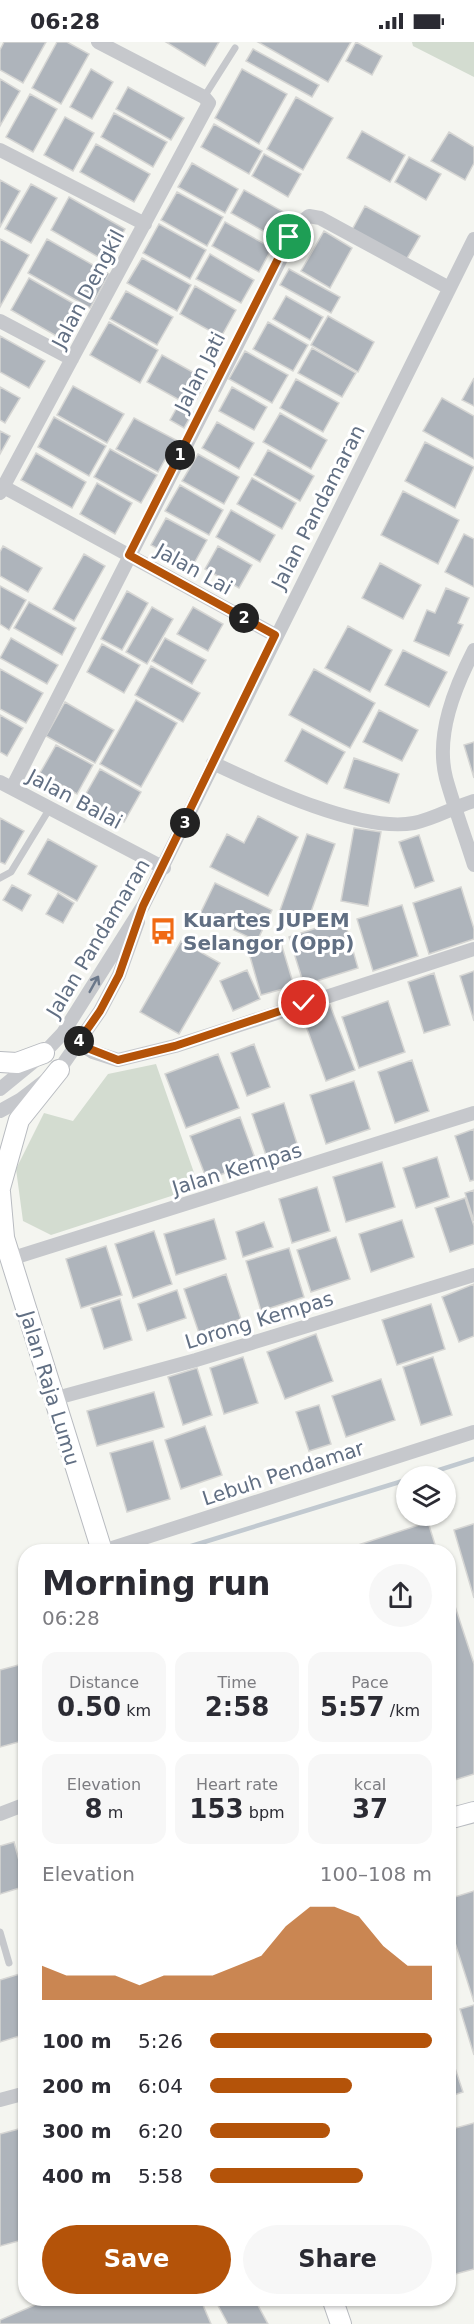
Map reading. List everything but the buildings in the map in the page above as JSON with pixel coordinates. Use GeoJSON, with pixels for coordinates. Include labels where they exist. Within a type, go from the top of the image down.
{"type":"FeatureCollection","features":[{"type":"Feature","properties":{"kind":"street"},"geometry":{"type":"LineString","coordinates":[[98,42],[207,100]]}},
{"type":"Feature","properties":{"kind":"street","name":"Jalan Dengkil"},"geometry":{"type":"LineString","coordinates":[[1,489],[145,224],[207,100]]}},
{"type":"Feature","properties":{"kind":"street"},"geometry":{"type":"LineString","coordinates":[[0,150],[145,224]]}},
{"type":"Feature","properties":{"kind":"street","name":"Jalan Jati"},"geometry":{"type":"LineString","coordinates":[[6,785],[129,555],[298,225],[309,216],[320,218],[449,288]]}},
{"type":"Feature","properties":{"kind":"street","name":"Jalan Pandamaran"},"geometry":{"type":"LineString","coordinates":[[0,1089],[44,1053],[63,1033],[143,906],[164,868],[275,635],[474,239]]}},
{"type":"Feature","properties":{"kind":"street"},"geometry":{"type":"LineString","coordinates":[[0,321],[72,359]]}},
{"type":"Feature","properties":{"kind":"street","name":"Jalan Lai"},"geometry":{"type":"LineString","coordinates":[[1,489],[129,555],[275,635]]}},
{"type":"Feature","properties":{"kind":"street"},"geometry":{"type":"LineString","coordinates":[[474,650],[470,671],[450,702],[444,750],[445,776],[474,865]]}},
{"type":"Feature","properties":{"kind":"street"},"geometry":{"type":"LineString","coordinates":[[213,763],[277,794],[337,813],[393,825],[416,823],[474,801]]}},
{"type":"Feature","properties":{"kind":"street","name":"Jalan Balai"},"geometry":{"type":"LineString","coordinates":[[6,785],[164,868]]}},
{"type":"Feature","properties":{"kind":"street"},"geometry":{"type":"LineString","coordinates":[[0,1190],[19,1120],[59,1070],[100,1011],[119,975],[143,906]]}},
{"type":"Feature","properties":{"kind":"street"},"geometry":{"type":"LineString","coordinates":[[63,1033],[77,1044],[118,1060],[175,1046],[474,950]]}},
{"type":"Feature","properties":{"kind":"street"},"geometry":{"type":"LineString","coordinates":[[0,1062],[17,1063],[44,1053]]}},
{"type":"Feature","properties":{"kind":"street"},"geometry":{"type":"LineString","coordinates":[[0,1111],[20,1100],[59,1070]]}},
{"type":"Feature","properties":{"kind":"street","name":"Jalan Kempas"},"geometry":{"type":"LineString","coordinates":[[10,1259],[474,1113]]}},
{"type":"Feature","properties":{"kind":"street","name":"Jalan Raja Lumu"},"geometry":{"type":"LineString","coordinates":[[0,1190],[1,1232],[101,1544]]}},
{"type":"Feature","properties":{"kind":"street","name":"Lorong Kempas"},"geometry":{"type":"LineString","coordinates":[[53,1399],[196,1360],[474,1275]]}},
{"type":"Feature","properties":{"kind":"street","name":"Lebuh Pendamar"},"geometry":{"type":"LineString","coordinates":[[125,1544],[474,1432]]}},
{"type":"Feature","properties":{"kind":"street"},"geometry":{"type":"LineString","coordinates":[[0,1814],[18,1807]]}},
{"type":"Feature","properties":{"kind":"street"},"geometry":{"type":"LineString","coordinates":[[456,1817],[474,1812]]}},
{"type":"Feature","properties":{"kind":"street"},"geometry":{"type":"LineString","coordinates":[[0,2100],[18,2095]]}},
{"type":"Feature","properties":{"kind":"street"},"geometry":{"type":"LineString","coordinates":[[335,2306],[341,2324]]}},
{"type":"Feature","properties":{"kind":"lane"},"geometry":{"type":"LineString","coordinates":[[207,100],[235,48]]}},
{"type":"Feature","properties":{"kind":"lane"},"geometry":{"type":"LineString","coordinates":[[0,878],[11,872],[50,808]]}},
{"type":"Feature","properties":{"kind":"lane"},"geometry":{"type":"LineString","coordinates":[[0,1932],[9,1964]]}},
{"type":"Feature","properties":{"kind":"shaded area"},"geometry":{"type":"Polygon","coordinates":[[[412,42],[474,42],[474,77],[413,46],[412,42]]]}},
{"type":"Feature","properties":{"kind":"shaded area"},"geometry":{"type":"Polygon","coordinates":[[[156,1064],[199,1187],[51,1235],[23,1221],[16,1169],[44,1113],[73,1121],[108,1074],[156,1064]]]}},
{"type":"Feature","properties":{"kind":"waterway"},"geometry":{"type":"LineString","coordinates":[[452,1466],[474,1459]]}},
{"type":"Feature","properties":{"kind":"waterway"},"geometry":{"type":"LineString","coordinates":[[198,1544],[396,1483]]}},
{"type":"Feature","properties":{"kind":"place","name":"Kuartes JUPEM Selangor (Opp)"},"geometry":{"type":"Point","coordinates":[163,931]}},
{"type":"Feature","properties":{"kind":"route"},"geometry":{"type":"LineString","coordinates":[[289,237],[129,555],[275,635],[164,868],[143,906],[119,975],[100,1011],[77,1044],[118,1060],[175,1046],[304,1003]]}}]}
